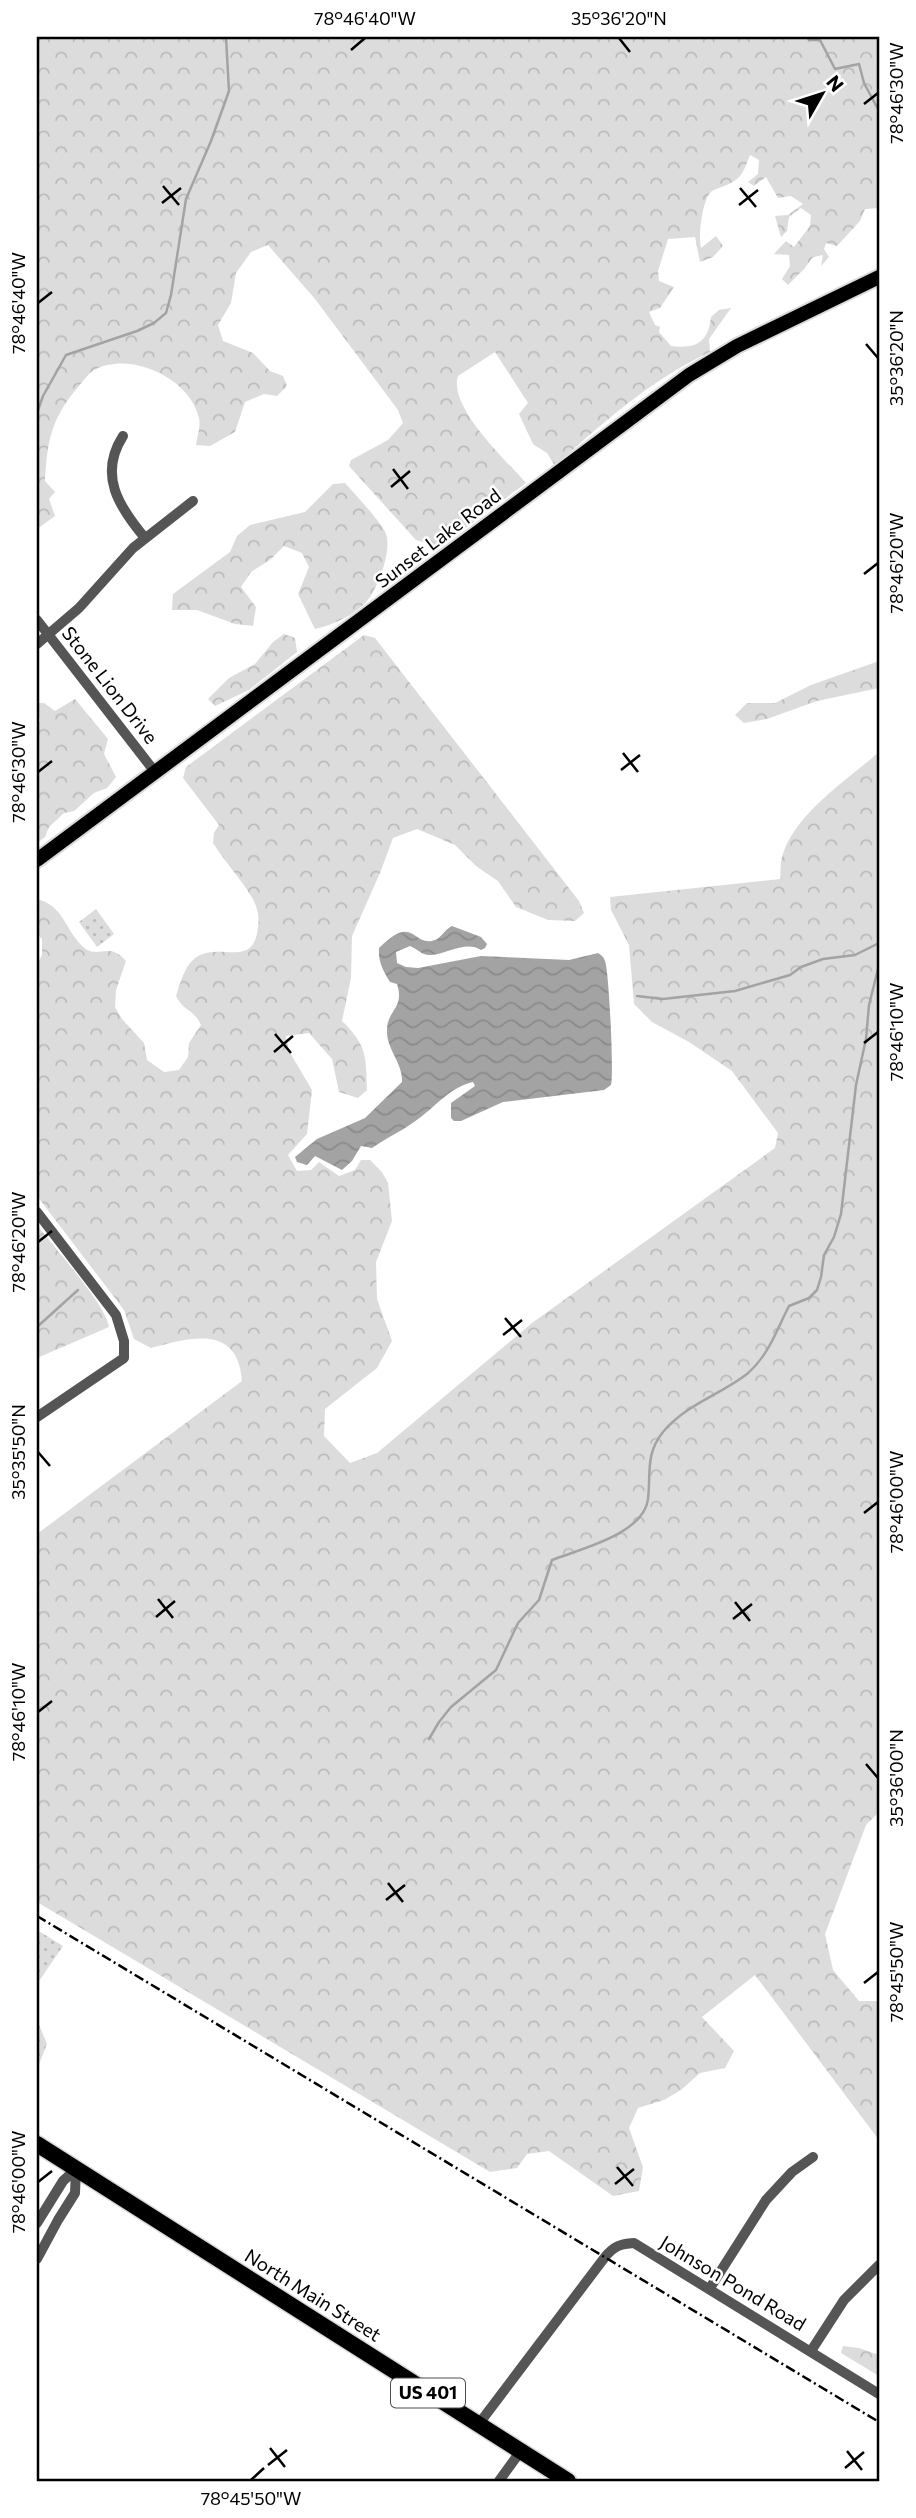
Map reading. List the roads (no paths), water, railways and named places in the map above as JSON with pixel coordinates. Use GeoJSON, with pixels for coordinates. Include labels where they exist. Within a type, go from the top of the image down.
{"type":"FeatureCollection","features":[{"type":"Feature","properties":{"kind":"highway","name":"North Main Street"},"geometry":{"type":"LineString","coordinates":[[37,2144],[568,2481]]}},
{"type":"Feature","properties":{"kind":"main road","name":"Sunset Lake Road"},"geometry":{"type":"LineString","coordinates":[[37,860],[689,375],[737,346],[879,277]]}},
{"type":"Feature","properties":{"kind":"street"},"geometry":{"type":"LineString","coordinates":[[123,436],[111,460],[112,477],[125,512],[145,538]]}},
{"type":"Feature","properties":{"kind":"street"},"geometry":{"type":"LineString","coordinates":[[37,643],[79,608],[124,556],[193,501]]}},
{"type":"Feature","properties":{"kind":"street","name":"Stone Lion Drive"},"geometry":{"type":"LineString","coordinates":[[37,620],[155,772]]}},
{"type":"Feature","properties":{"kind":"street"},"geometry":{"type":"LineString","coordinates":[[37,1212],[116,1315],[124,1341],[124,1359],[37,1418]]}},
{"type":"Feature","properties":{"kind":"street"},"geometry":{"type":"LineString","coordinates":[[710,2288],[766,2200],[792,2172],[813,2157]]}},
{"type":"Feature","properties":{"kind":"street"},"geometry":{"type":"LineString","coordinates":[[37,2223],[63,2181],[76,2169]]}},
{"type":"Feature","properties":{"kind":"street"},"geometry":{"type":"LineString","coordinates":[[37,2259],[75,2193],[76,2169]]}},
{"type":"Feature","properties":{"kind":"street","name":"Johnson Pond Road"},"geometry":{"type":"LineString","coordinates":[[478,2425],[614,2247],[634,2243],[879,2394]]}},
{"type":"Feature","properties":{"kind":"street"},"geometry":{"type":"LineString","coordinates":[[811,2351],[844,2300],[879,2265]]}},
{"type":"Feature","properties":{"kind":"street"},"geometry":{"type":"LineString","coordinates":[[499,2481],[520,2452]]}},
{"type":"Feature","properties":{"kind":"water"},"geometry":{"type":"Polygon","coordinates":[[[452,926],[481,937],[487,944],[485,948],[481,950],[469,946],[428,955],[410,946],[396,952],[397,963],[418,968],[481,956],[569,960],[598,953],[602,956],[607,969],[611,1085],[604,1090],[503,1102],[461,1121],[454,1121],[451,1118],[451,1103],[475,1086],[473,1082],[456,1089],[422,1117],[372,1148],[361,1146],[352,1161],[342,1170],[315,1156],[307,1165],[297,1162],[295,1157],[317,1139],[365,1118],[402,1082],[400,1069],[387,1037],[388,1023],[397,1004],[399,992],[397,984],[390,982],[383,970],[379,948],[391,938],[406,932],[422,940],[435,940],[452,926]]]}},
{"type":"Feature","properties":{"kind":"waterway"},"geometry":{"type":"LineString","coordinates":[[37,413],[43,396],[66,355],[137,331],[154,323],[166,313],[186,199],[229,91],[226,37]]}},
{"type":"Feature","properties":{"kind":"waterway"},"geometry":{"type":"LineString","coordinates":[[807,37],[809,40],[820,40],[835,69],[859,64],[864,83],[879,111]]}},
{"type":"Feature","properties":{"kind":"waterway"},"geometry":{"type":"LineString","coordinates":[[637,996],[663,999],[735,991],[790,975],[801,967],[823,959],[855,955],[879,943]]}},
{"type":"Feature","properties":{"kind":"waterway"},"geometry":{"type":"LineString","coordinates":[[429,1739],[451,1707],[496,1670],[518,1623],[539,1600],[552,1560],[609,1539],[635,1522],[644,1511],[648,1499],[651,1456],[663,1432],[682,1414],[755,1367],[767,1351],[789,1306],[809,1298],[817,1290],[824,1255],[834,1237],[841,1214],[856,1085],[866,1039],[869,1005],[879,965]]}},
{"type":"Feature","properties":{"kind":"waterway"},"geometry":{"type":"LineString","coordinates":[[37,1327],[78,1290]]}},
{"type":"Feature","properties":{"kind":"railway"},"geometry":{"type":"LineString","coordinates":[[37,1916],[879,2422]]}}]}
